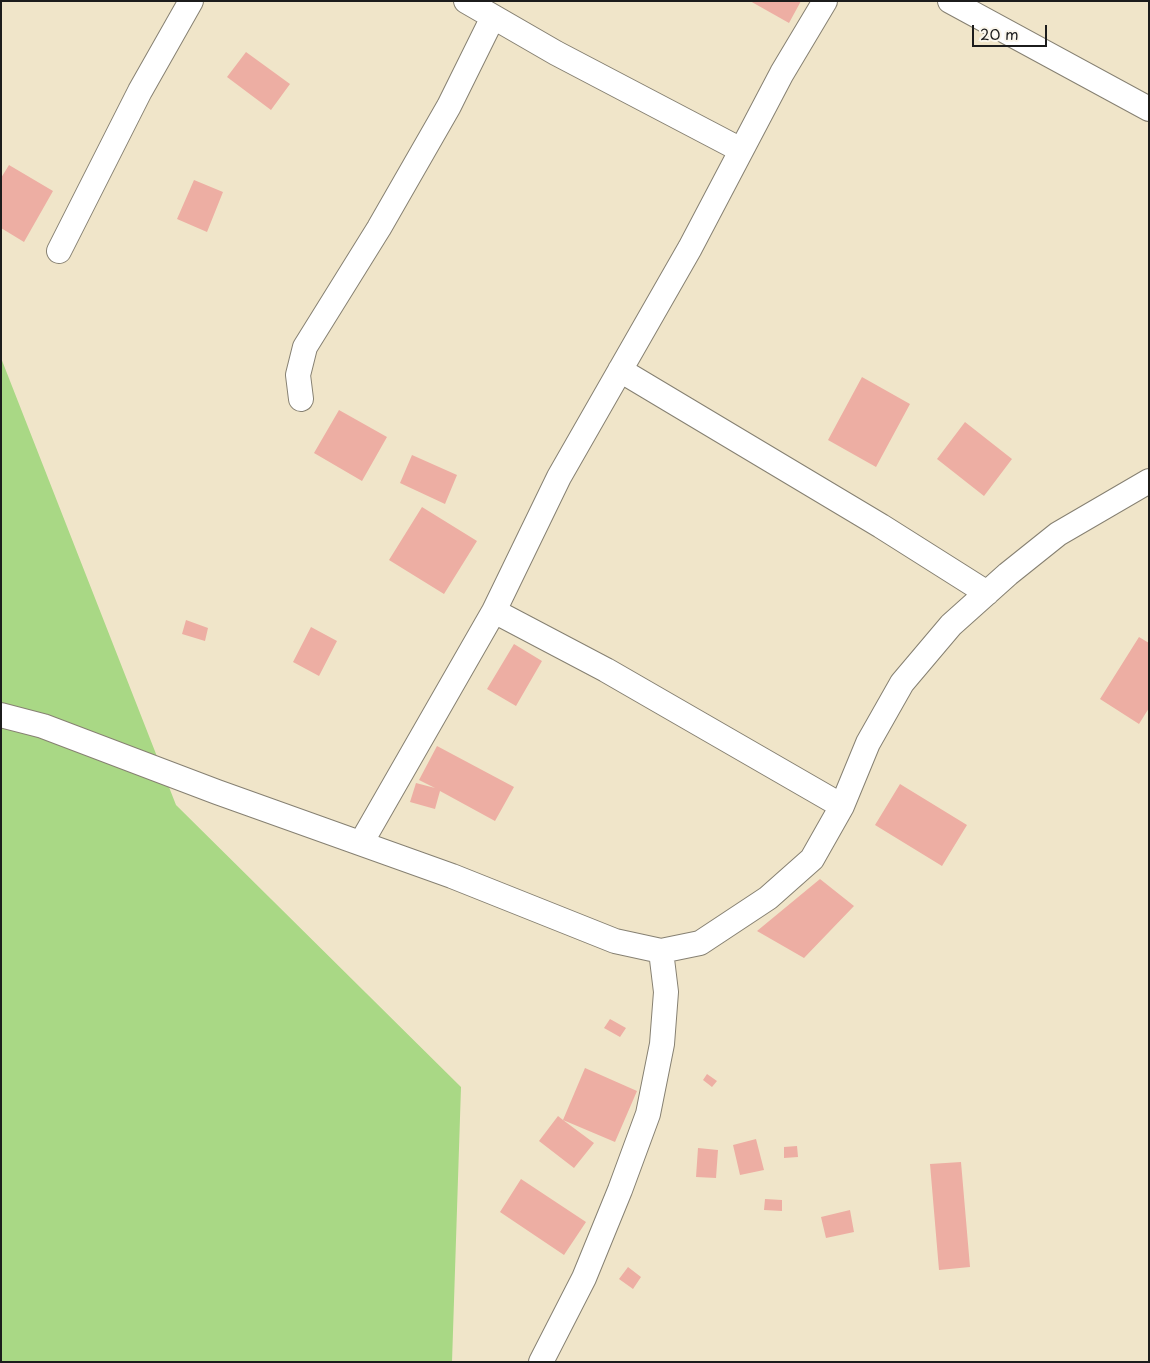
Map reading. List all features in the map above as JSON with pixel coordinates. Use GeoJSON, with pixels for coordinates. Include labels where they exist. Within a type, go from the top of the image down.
{"type":"FeatureCollection","features":[{"type":"Feature","properties":{"kind":"street"},"geometry":{"type":"LineString","coordinates":[[59,251],[140,91],[191,1]]}},
{"type":"Feature","properties":{"kind":"street"},"geometry":{"type":"LineString","coordinates":[[466,1],[556,53],[741,150]]}},
{"type":"Feature","properties":{"kind":"street"},"geometry":{"type":"LineString","coordinates":[[361,843],[494,611],[559,478],[690,248],[782,73],[826,1]]}},
{"type":"Feature","properties":{"kind":"street"},"geometry":{"type":"LineString","coordinates":[[950,1],[1149,109]]}},
{"type":"Feature","properties":{"kind":"street"},"geometry":{"type":"LineString","coordinates":[[301,399],[298,375],[305,347],[379,228],[449,106],[494,17]]}},
{"type":"Feature","properties":{"kind":"street"},"geometry":{"type":"LineString","coordinates":[[620,370],[881,526],[987,593]]}},
{"type":"Feature","properties":{"kind":"street"},"geometry":{"type":"LineString","coordinates":[[1,714],[43,726],[217,792],[452,876],[615,941],[661,951],[700,943],[768,898],[812,859],[842,806],[868,743],[902,683],[951,625],[1008,574],[1058,534],[1149,481]]}},
{"type":"Feature","properties":{"kind":"street"},"geometry":{"type":"LineString","coordinates":[[494,611],[606,670],[842,806]]}},
{"type":"Feature","properties":{"kind":"street"},"geometry":{"type":"LineString","coordinates":[[541,1362],[584,1278],[620,1190],[648,1114],[662,1044],[666,992],[661,951]]}},
{"type":"Feature","properties":{"kind":"green space"},"geometry":{"type":"Polygon","coordinates":[[[1,358],[176,805],[461,1087],[452,1362],[1,1362],[1,358]]]}},
{"type":"Feature","properties":{"kind":"building"},"geometry":{"type":"Polygon","coordinates":[[[750,1],[801,1],[789,23],[750,1]]]}},
{"type":"Feature","properties":{"kind":"building"},"geometry":{"type":"Polygon","coordinates":[[[246,52],[290,84],[271,110],[227,77],[246,52]]]}},
{"type":"Feature","properties":{"kind":"building"},"geometry":{"type":"Polygon","coordinates":[[[9,165],[53,191],[24,242],[1,228],[1,178],[9,165]]]}},
{"type":"Feature","properties":{"kind":"building"},"geometry":{"type":"Polygon","coordinates":[[[194,180],[223,192],[207,232],[177,219],[194,180]]]}},
{"type":"Feature","properties":{"kind":"building"},"geometry":{"type":"Polygon","coordinates":[[[862,377],[910,404],[876,467],[828,440],[862,377]]]}},
{"type":"Feature","properties":{"kind":"building"},"geometry":{"type":"Polygon","coordinates":[[[339,410],[387,437],[362,481],[314,453],[339,410]]]}},
{"type":"Feature","properties":{"kind":"building"},"geometry":{"type":"Polygon","coordinates":[[[965,422],[1012,459],[984,496],[937,459],[965,422]]]}},
{"type":"Feature","properties":{"kind":"building"},"geometry":{"type":"Polygon","coordinates":[[[412,455],[457,475],[445,504],[400,483],[412,455]]]}},
{"type":"Feature","properties":{"kind":"building"},"geometry":{"type":"Polygon","coordinates":[[[422,507],[477,541],[444,594],[389,560],[422,507]]]}},
{"type":"Feature","properties":{"kind":"building"},"geometry":{"type":"Polygon","coordinates":[[[186,620],[208,628],[205,641],[182,634],[186,620]]]}},
{"type":"Feature","properties":{"kind":"building"},"geometry":{"type":"Polygon","coordinates":[[[311,627],[337,641],[319,676],[293,662],[311,627]]]}},
{"type":"Feature","properties":{"kind":"building"},"geometry":{"type":"Polygon","coordinates":[[[1139,637],[1149,643],[1149,708],[1139,724],[1100,699],[1139,637]]]}},
{"type":"Feature","properties":{"kind":"building"},"geometry":{"type":"Polygon","coordinates":[[[514,644],[542,661],[516,706],[487,689],[514,644]]]}},
{"type":"Feature","properties":{"kind":"building"},"geometry":{"type":"Polygon","coordinates":[[[437,746],[514,787],[495,821],[440,791],[435,809],[410,802],[416,783],[435,788],[419,780],[437,746]]]}},
{"type":"Feature","properties":{"kind":"building"},"geometry":{"type":"Polygon","coordinates":[[[900,784],[967,825],[942,866],[875,825],[900,784]]]}},
{"type":"Feature","properties":{"kind":"building"},"geometry":{"type":"Polygon","coordinates":[[[820,879],[854,906],[804,958],[757,931],[820,879]]]}},
{"type":"Feature","properties":{"kind":"building"},"geometry":{"type":"Polygon","coordinates":[[[610,1019],[626,1028],[620,1037],[604,1028],[610,1019]]]}},
{"type":"Feature","properties":{"kind":"building"},"geometry":{"type":"Polygon","coordinates":[[[585,1068],[637,1091],[615,1142],[563,1120],[585,1068]]]}},
{"type":"Feature","properties":{"kind":"building"},"geometry":{"type":"Polygon","coordinates":[[[707,1074],[717,1081],[712,1087],[703,1080],[707,1074]]]}},
{"type":"Feature","properties":{"kind":"building"},"geometry":{"type":"Polygon","coordinates":[[[558,1116],[594,1143],[574,1168],[539,1141],[558,1116]]]}},
{"type":"Feature","properties":{"kind":"building"},"geometry":{"type":"Polygon","coordinates":[[[756,1139],[764,1170],[740,1175],[733,1145],[756,1139]]]}},
{"type":"Feature","properties":{"kind":"building"},"geometry":{"type":"Polygon","coordinates":[[[797,1146],[798,1157],[784,1158],[784,1147],[797,1146]]]}},
{"type":"Feature","properties":{"kind":"building"},"geometry":{"type":"Polygon","coordinates":[[[698,1148],[718,1150],[716,1178],[696,1177],[698,1148]]]}},
{"type":"Feature","properties":{"kind":"building"},"geometry":{"type":"Polygon","coordinates":[[[961,1162],[970,1267],[939,1270],[930,1164],[961,1162]]]}},
{"type":"Feature","properties":{"kind":"building"},"geometry":{"type":"Polygon","coordinates":[[[521,1179],[586,1222],[564,1255],[500,1212],[521,1179]]]}},
{"type":"Feature","properties":{"kind":"building"},"geometry":{"type":"Polygon","coordinates":[[[765,1199],[782,1200],[782,1211],[764,1210],[765,1199]]]}},
{"type":"Feature","properties":{"kind":"building"},"geometry":{"type":"Polygon","coordinates":[[[850,1210],[854,1232],[826,1238],[821,1217],[850,1210]]]}},
{"type":"Feature","properties":{"kind":"building"},"geometry":{"type":"Polygon","coordinates":[[[628,1267],[641,1277],[633,1289],[619,1279],[628,1267]]]}}]}
